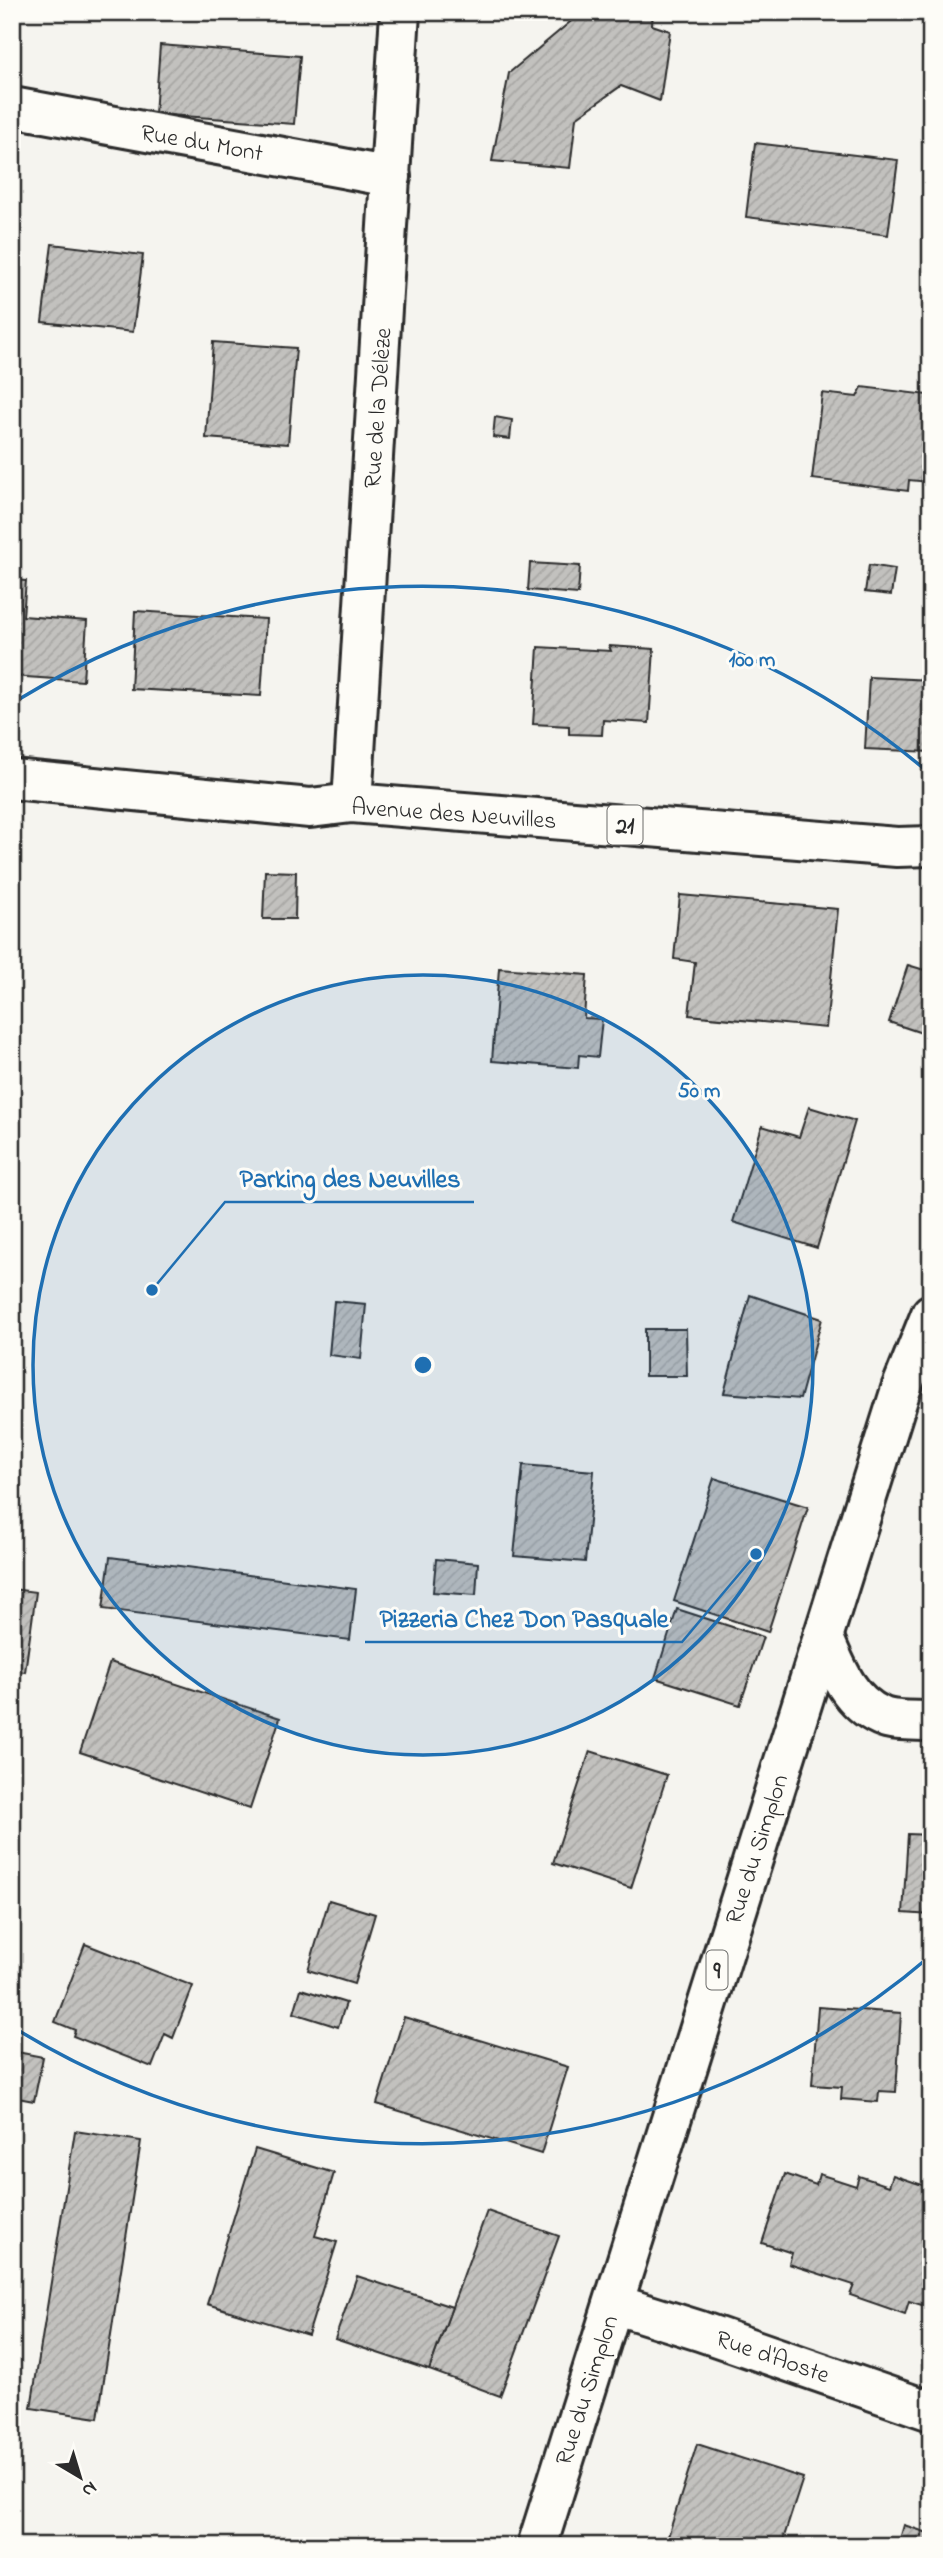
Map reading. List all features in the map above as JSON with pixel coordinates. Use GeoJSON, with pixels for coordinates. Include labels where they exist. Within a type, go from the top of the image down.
{"type":"FeatureCollection","features":[{"type":"Feature","properties":{"kind":"main road","name":"Rue de la Délèze"},"geometry":{"type":"LineString","coordinates":[[352,803],[400,12]]}},
{"type":"Feature","properties":{"kind":"main road","name":"Rue du Mont"},"geometry":{"type":"LineString","coordinates":[[12,107],[391,177]]}},
{"type":"Feature","properties":{"kind":"main road","name":"Avenue des Neuvilles"},"geometry":{"type":"LineString","coordinates":[[12,779],[310,808],[352,803],[920,852]]}},
{"type":"Feature","properties":{"kind":"main road","name":"Rue du Simplon"},"geometry":{"type":"LineString","coordinates":[[537,2546],[901,1389],[931,1314]]}},
{"type":"Feature","properties":{"kind":"main road"},"geometry":{"type":"LineString","coordinates":[[823,1636],[843,1682],[862,1703],[883,1717],[931,1721]]}},
{"type":"Feature","properties":{"kind":"main road","name":"Rue d'Aoste"},"geometry":{"type":"LineString","coordinates":[[614,2304],[931,2411]]}},
{"type":"Feature","properties":{"kind":"building"},"geometry":{"type":"Polygon","coordinates":[[[582,12],[653,12],[652,25],[670,31],[660,101],[621,86],[576,118],[570,168],[492,161],[509,73],[582,12]]]}},
{"type":"Feature","properties":{"kind":"building"},"geometry":{"type":"Polygon","coordinates":[[[160,45],[300,56],[294,124],[155,114],[160,45]]]}},
{"type":"Feature","properties":{"kind":"building"},"geometry":{"type":"Polygon","coordinates":[[[755,143],[898,160],[888,235],[746,217],[755,143]]]}},
{"type":"Feature","properties":{"kind":"building"},"geometry":{"type":"Polygon","coordinates":[[[52,244],[143,255],[133,332],[42,322],[52,244]]]}},
{"type":"Feature","properties":{"kind":"building"},"geometry":{"type":"Polygon","coordinates":[[[213,342],[296,348],[288,444],[206,438],[213,342]]]}},
{"type":"Feature","properties":{"kind":"building"},"geometry":{"type":"Polygon","coordinates":[[[928,376],[931,376],[929,482],[909,480],[908,491],[812,479],[822,393],[857,397],[862,387],[927,395],[928,376]]]}},
{"type":"Feature","properties":{"kind":"building"},"geometry":{"type":"Polygon","coordinates":[[[495,417],[512,420],[510,439],[493,437],[495,417]]]}},
{"type":"Feature","properties":{"kind":"building"},"geometry":{"type":"Polygon","coordinates":[[[530,563],[580,566],[578,594],[528,590],[530,563]]]}},
{"type":"Feature","properties":{"kind":"building"},"geometry":{"type":"Polygon","coordinates":[[[869,565],[895,569],[891,595],[865,592],[869,565]]]}},
{"type":"Feature","properties":{"kind":"building"},"geometry":{"type":"Polygon","coordinates":[[[12,580],[26,581],[23,616],[87,621],[83,681],[12,676],[12,580]]]}},
{"type":"Feature","properties":{"kind":"building"},"geometry":{"type":"Polygon","coordinates":[[[135,611],[266,619],[261,696],[131,689],[135,611]]]}},
{"type":"Feature","properties":{"kind":"building"},"geometry":{"type":"Polygon","coordinates":[[[609,646],[654,649],[649,723],[603,720],[602,735],[569,734],[569,726],[533,724],[538,647],[611,651],[609,646]]]}},
{"type":"Feature","properties":{"kind":"building"},"geometry":{"type":"Polygon","coordinates":[[[869,677],[931,680],[931,752],[865,749],[869,677]]]}},
{"type":"Feature","properties":{"kind":"building"},"geometry":{"type":"Polygon","coordinates":[[[265,871],[296,872],[295,919],[263,919],[265,871]]]}},
{"type":"Feature","properties":{"kind":"building"},"geometry":{"type":"Polygon","coordinates":[[[680,895],[838,909],[826,1028],[689,1015],[695,962],[674,959],[680,895]]]}},
{"type":"Feature","properties":{"kind":"building"},"geometry":{"type":"Polygon","coordinates":[[[908,965],[931,972],[931,1036],[889,1022],[908,965]]]}},
{"type":"Feature","properties":{"kind":"building"},"geometry":{"type":"Polygon","coordinates":[[[499,968],[587,975],[584,1018],[602,1019],[598,1057],[579,1055],[578,1068],[492,1061],[499,968]]]}},
{"type":"Feature","properties":{"kind":"building"},"geometry":{"type":"Polygon","coordinates":[[[809,1107],[855,1121],[817,1248],[733,1222],[762,1126],[799,1137],[809,1107]]]}},
{"type":"Feature","properties":{"kind":"building"},"geometry":{"type":"Polygon","coordinates":[[[750,1295],[822,1319],[800,1399],[724,1393],[750,1295]]]}},
{"type":"Feature","properties":{"kind":"building"},"geometry":{"type":"Polygon","coordinates":[[[334,1301],[366,1304],[361,1359],[329,1355],[334,1301]]]}},
{"type":"Feature","properties":{"kind":"building"},"geometry":{"type":"Polygon","coordinates":[[[645,1329],[686,1329],[687,1376],[645,1376],[645,1329]]]}},
{"type":"Feature","properties":{"kind":"building"},"geometry":{"type":"Polygon","coordinates":[[[523,1465],[594,1471],[585,1562],[514,1556],[523,1465]]]}},
{"type":"Feature","properties":{"kind":"building"},"geometry":{"type":"Polygon","coordinates":[[[714,1478],[808,1507],[768,1632],[674,1601],[714,1478]]]}},
{"type":"Feature","properties":{"kind":"building"},"geometry":{"type":"Polygon","coordinates":[[[110,1557],[356,1589],[350,1640],[103,1609],[110,1557]]]}},
{"type":"Feature","properties":{"kind":"building"},"geometry":{"type":"Polygon","coordinates":[[[436,1559],[478,1563],[476,1595],[433,1592],[436,1559]]]}},
{"type":"Feature","properties":{"kind":"building"},"geometry":{"type":"Polygon","coordinates":[[[12,1589],[36,1592],[25,1672],[12,1670],[12,1589]]]}},
{"type":"Feature","properties":{"kind":"building"},"geometry":{"type":"Polygon","coordinates":[[[677,1609],[763,1637],[740,1705],[655,1678],[677,1609]]]}},
{"type":"Feature","properties":{"kind":"building"},"geometry":{"type":"Polygon","coordinates":[[[110,1662],[280,1718],[250,1809],[80,1752],[110,1662]]]}},
{"type":"Feature","properties":{"kind":"building"},"geometry":{"type":"Polygon","coordinates":[[[590,1751],[667,1775],[631,1888],[553,1863],[590,1751]]]}},
{"type":"Feature","properties":{"kind":"building"},"geometry":{"type":"Polygon","coordinates":[[[908,1834],[931,1835],[931,1915],[903,1913],[908,1834]]]}},
{"type":"Feature","properties":{"kind":"building"},"geometry":{"type":"Polygon","coordinates":[[[329,1900],[375,1914],[354,1984],[308,1970],[329,1900]]]}},
{"type":"Feature","properties":{"kind":"building"},"geometry":{"type":"Polygon","coordinates":[[[85,1944],[193,1986],[173,2038],[165,2034],[152,2067],[73,2036],[75,2030],[55,2022],[85,1944]]]}},
{"type":"Feature","properties":{"kind":"building"},"geometry":{"type":"Polygon","coordinates":[[[301,1989],[346,2003],[338,2027],[294,2013],[301,1989]]]}},
{"type":"Feature","properties":{"kind":"building"},"geometry":{"type":"Polygon","coordinates":[[[818,2007],[901,2013],[896,2092],[879,2091],[878,2102],[841,2099],[842,2087],[812,2085],[818,2007]]]}},
{"type":"Feature","properties":{"kind":"building"},"geometry":{"type":"Polygon","coordinates":[[[404,2017],[568,2067],[541,2154],[377,2104],[404,2017]]]}},
{"type":"Feature","properties":{"kind":"building"},"geometry":{"type":"Polygon","coordinates":[[[12,2051],[43,2057],[34,2101],[12,2097],[12,2051]]]}},
{"type":"Feature","properties":{"kind":"building"},"geometry":{"type":"Polygon","coordinates":[[[75,2131],[141,2141],[98,2418],[31,2408],[75,2131]]]}},
{"type":"Feature","properties":{"kind":"building"},"geometry":{"type":"Polygon","coordinates":[[[255,2149],[334,2173],[315,2236],[337,2242],[308,2335],[207,2304],[255,2149]]]}},
{"type":"Feature","properties":{"kind":"building"},"geometry":{"type":"Polygon","coordinates":[[[785,2174],[816,2185],[819,2174],[856,2186],[859,2176],[889,2186],[893,2175],[931,2188],[931,2308],[909,2301],[905,2314],[850,2295],[854,2285],[789,2264],[792,2253],[762,2243],[785,2174]]]}},
{"type":"Feature","properties":{"kind":"building"},"geometry":{"type":"Polygon","coordinates":[[[487,2211],[559,2236],[500,2396],[429,2370],[487,2211]]]}},
{"type":"Feature","properties":{"kind":"building"},"geometry":{"type":"Polygon","coordinates":[[[357,2276],[452,2307],[429,2370],[335,2339],[357,2276]]]}},
{"type":"Feature","properties":{"kind":"building"},"geometry":{"type":"Polygon","coordinates":[[[697,2444],[803,2478],[781,2546],[665,2546],[697,2444]]]}},
{"type":"Feature","properties":{"kind":"building"},"geometry":{"type":"Polygon","coordinates":[[[904,2525],[931,2534],[931,2546],[898,2546],[904,2525]]]}},
{"type":"Feature","properties":{"kind":"place","name":"Parking des Neuvilles"},"geometry":{"type":"Point","coordinates":[152,1290]}},
{"type":"Feature","properties":{"kind":"place","name":"Pizzeria Chez Don Pasquale"},"geometry":{"type":"Point","coordinates":[756,1554]}}]}
